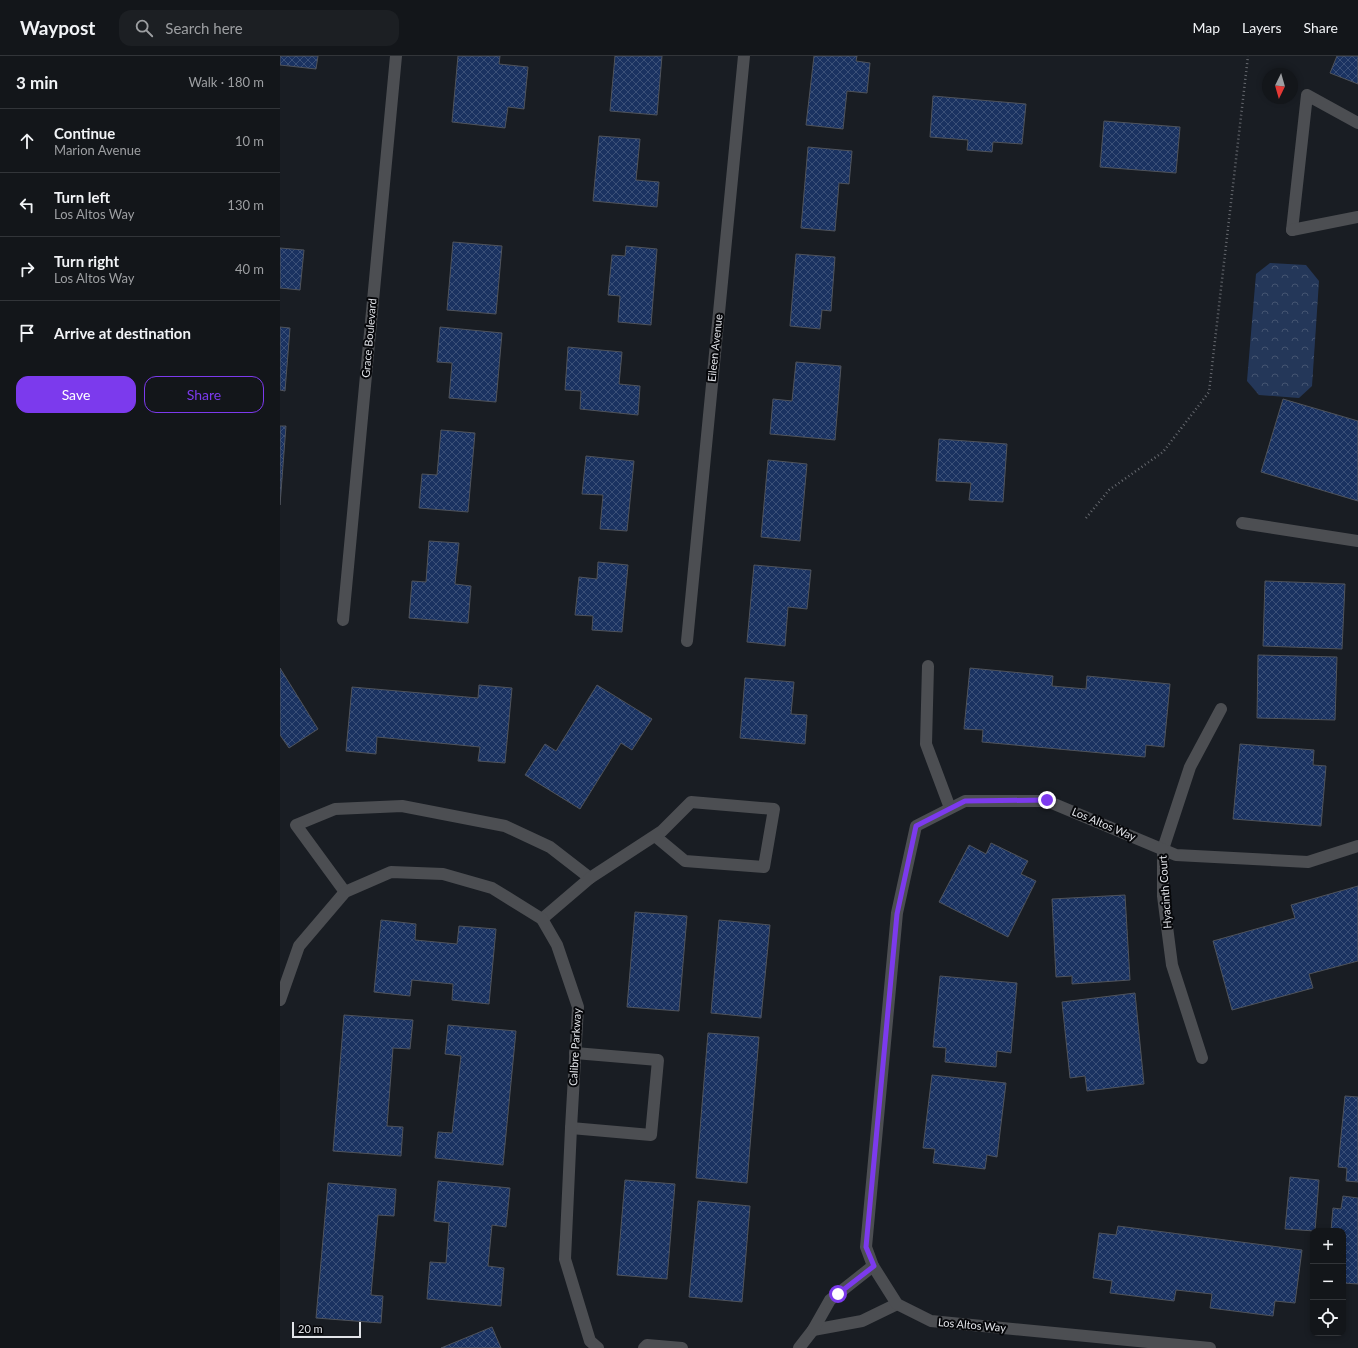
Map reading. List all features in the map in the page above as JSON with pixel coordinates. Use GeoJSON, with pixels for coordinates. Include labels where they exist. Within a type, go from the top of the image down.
{"type":"FeatureCollection","features":[{"type":"Feature","properties":{"kind":"street","name":"Grace Boulevard"},"geometry":{"type":"LineString","coordinates":[[343,620],[396,56]]}},
{"type":"Feature","properties":{"kind":"street","name":"Eileen Avenue"},"geometry":{"type":"LineString","coordinates":[[687,641],[744,56]]}},
{"type":"Feature","properties":{"kind":"street"},"geometry":{"type":"LineString","coordinates":[[1358,123],[1306,95],[1292,230],[1358,217]]}},
{"type":"Feature","properties":{"kind":"street"},"geometry":{"type":"LineString","coordinates":[[1242,523],[1358,541]]}},
{"type":"Feature","properties":{"kind":"street"},"geometry":{"type":"LineString","coordinates":[[928,666],[926,744],[950,808]]}},
{"type":"Feature","properties":{"kind":"street","name":"Hyacinth Court"},"geometry":{"type":"LineString","coordinates":[[1202,1058],[1172,965],[1163,896],[1163,849],[1190,767],[1221,709]]}},
{"type":"Feature","properties":{"kind":"street","name":"Los Altos Way"},"geometry":{"type":"LineString","coordinates":[[1210,1348],[931,1321],[898,1304],[874,1266],[866,1247],[897,914],[916,826],[965,801],[1047,800],[1176,855],[1308,862],[1358,846]]}},
{"type":"Feature","properties":{"kind":"street"},"geometry":{"type":"LineString","coordinates":[[542,920],[590,878],[655,836],[691,802],[774,809],[764,867],[685,861],[655,836]]}},
{"type":"Feature","properties":{"kind":"street"},"geometry":{"type":"LineString","coordinates":[[345,892],[296,824],[335,808],[402,806],[505,826],[550,847],[590,878]]}},
{"type":"Feature","properties":{"kind":"street","name":"Calibre Parkway"},"geometry":{"type":"LineString","coordinates":[[280,1000],[299,946],[345,892],[391,872],[443,874],[492,888],[542,920],[557,945],[578,1007],[570,1128],[566,1259],[590,1341],[598,1348]]}},
{"type":"Feature","properties":{"kind":"street"},"geometry":{"type":"LineString","coordinates":[[570,1128],[651,1134],[658,1060],[575,1053]]}},
{"type":"Feature","properties":{"kind":"street"},"geometry":{"type":"LineString","coordinates":[[799,1348],[813,1330],[830,1300],[874,1266]]}},
{"type":"Feature","properties":{"kind":"street"},"geometry":{"type":"LineString","coordinates":[[813,1330],[862,1321],[898,1304]]}},
{"type":"Feature","properties":{"kind":"street"},"geometry":{"type":"LineString","coordinates":[[644,1348],[647,1346],[682,1348]]}},
{"type":"Feature","properties":{"kind":"path"},"geometry":{"type":"LineString","coordinates":[[1086,518],[1109,490],[1163,452],[1209,392],[1248,56]]}},
{"type":"Feature","properties":{"kind":"green space"},"geometry":{"type":"Polygon","coordinates":[[[1270,263],[1306,265],[1319,281],[1312,386],[1299,398],[1259,395],[1247,381],[1256,274],[1270,263]]]}},
{"type":"Feature","properties":{"kind":"building"},"geometry":{"type":"Polygon","coordinates":[[[280,56],[318,56],[316,69],[280,65],[280,56]]]}},
{"type":"Feature","properties":{"kind":"building"},"geometry":{"type":"Polygon","coordinates":[[[458,56],[500,56],[499,64],[528,67],[524,109],[508,107],[505,128],[452,122],[458,56]]]}},
{"type":"Feature","properties":{"kind":"building"},"geometry":{"type":"Polygon","coordinates":[[[615,56],[662,56],[657,115],[610,111],[615,56]]]}},
{"type":"Feature","properties":{"kind":"building"},"geometry":{"type":"Polygon","coordinates":[[[814,56],[857,56],[856,61],[870,63],[867,93],[847,91],[843,129],[806,125],[814,56]]]}},
{"type":"Feature","properties":{"kind":"building"},"geometry":{"type":"Polygon","coordinates":[[[1337,56],[1358,56],[1358,84],[1330,73],[1337,56]]]}},
{"type":"Feature","properties":{"kind":"building"},"geometry":{"type":"Polygon","coordinates":[[[933,96],[1026,104],[1022,144],[993,142],[992,152],[967,150],[968,140],[930,137],[933,96]]]}},
{"type":"Feature","properties":{"kind":"building"},"geometry":{"type":"Polygon","coordinates":[[[1104,121],[1180,127],[1176,173],[1100,167],[1104,121]]]}},
{"type":"Feature","properties":{"kind":"building"},"geometry":{"type":"Polygon","coordinates":[[[599,136],[640,139],[636,180],[659,182],[657,207],[593,201],[599,136]]]}},
{"type":"Feature","properties":{"kind":"building"},"geometry":{"type":"Polygon","coordinates":[[[808,147],[852,151],[849,184],[839,183],[835,231],[801,228],[808,147]]]}},
{"type":"Feature","properties":{"kind":"building"},"geometry":{"type":"Polygon","coordinates":[[[453,242],[502,246],[496,314],[447,310],[453,242]]]}},
{"type":"Feature","properties":{"kind":"building"},"geometry":{"type":"Polygon","coordinates":[[[626,246],[657,249],[651,325],[618,322],[620,296],[608,295],[612,255],[625,256],[626,246]]]}},
{"type":"Feature","properties":{"kind":"building"},"geometry":{"type":"Polygon","coordinates":[[[280,248],[304,250],[300,290],[280,288],[280,248]]]}},
{"type":"Feature","properties":{"kind":"building"},"geometry":{"type":"Polygon","coordinates":[[[796,254],[835,257],[831,311],[822,310],[820,329],[790,326],[796,254]]]}},
{"type":"Feature","properties":{"kind":"building"},"geometry":{"type":"Polygon","coordinates":[[[280,327],[290,328],[285,391],[280,390],[280,327]]]}},
{"type":"Feature","properties":{"kind":"building"},"geometry":{"type":"Polygon","coordinates":[[[440,327],[502,333],[496,402],[449,398],[452,363],[437,362],[440,327]]]}},
{"type":"Feature","properties":{"kind":"building"},"geometry":{"type":"Polygon","coordinates":[[[568,347],[622,352],[619,384],[640,386],[638,415],[580,409],[581,391],[565,390],[568,347]]]}},
{"type":"Feature","properties":{"kind":"building"},"geometry":{"type":"Polygon","coordinates":[[[796,362],[841,366],[835,440],[770,434],[773,399],[792,401],[796,362]]]}},
{"type":"Feature","properties":{"kind":"building"},"geometry":{"type":"Polygon","coordinates":[[[1283,399],[1358,421],[1358,501],[1261,472],[1283,399]]]}},
{"type":"Feature","properties":{"kind":"building"},"geometry":{"type":"Polygon","coordinates":[[[280,426],[286,426],[280,505],[280,426]]]}},
{"type":"Feature","properties":{"kind":"building"},"geometry":{"type":"Polygon","coordinates":[[[441,430],[475,433],[468,512],[419,508],[422,474],[437,475],[441,430]]]}},
{"type":"Feature","properties":{"kind":"building"},"geometry":{"type":"Polygon","coordinates":[[[939,439],[1007,444],[1003,502],[969,500],[971,483],[936,481],[939,439]]]}},
{"type":"Feature","properties":{"kind":"building"},"geometry":{"type":"Polygon","coordinates":[[[586,456],[634,461],[627,531],[600,529],[603,495],[582,494],[586,456]]]}},
{"type":"Feature","properties":{"kind":"building"},"geometry":{"type":"Polygon","coordinates":[[[768,460],[807,464],[800,541],[761,537],[768,460]]]}},
{"type":"Feature","properties":{"kind":"building"},"geometry":{"type":"Polygon","coordinates":[[[429,541],[459,543],[455,584],[471,586],[468,623],[409,618],[412,581],[426,582],[429,541]]]}},
{"type":"Feature","properties":{"kind":"building"},"geometry":{"type":"Polygon","coordinates":[[[598,562],[628,565],[622,632],[592,630],[593,616],[575,615],[579,577],[597,579],[598,562]]]}},
{"type":"Feature","properties":{"kind":"building"},"geometry":{"type":"Polygon","coordinates":[[[754,565],[811,570],[807,609],[788,607],[785,646],[747,642],[754,565]]]}},
{"type":"Feature","properties":{"kind":"building"},"geometry":{"type":"Polygon","coordinates":[[[1265,581],[1345,584],[1342,649],[1263,646],[1265,581]]]}},
{"type":"Feature","properties":{"kind":"building"},"geometry":{"type":"Polygon","coordinates":[[[1258,655],[1337,657],[1335,720],[1257,718],[1258,655]]]}},
{"type":"Feature","properties":{"kind":"building"},"geometry":{"type":"Polygon","coordinates":[[[280,668],[318,729],[289,748],[280,735],[280,668]]]}},
{"type":"Feature","properties":{"kind":"building"},"geometry":{"type":"Polygon","coordinates":[[[970,668],[1053,676],[1052,686],[1086,689],[1087,676],[1170,684],[1164,747],[1146,745],[1145,757],[982,742],[983,730],[964,729],[970,668]]]}},
{"type":"Feature","properties":{"kind":"building"},"geometry":{"type":"Polygon","coordinates":[[[745,678],[794,682],[791,714],[807,715],[805,744],[740,738],[745,678]]]}},
{"type":"Feature","properties":{"kind":"building"},"geometry":{"type":"Polygon","coordinates":[[[479,685],[512,688],[505,763],[478,761],[480,747],[377,737],[376,754],[346,751],[352,687],[478,698],[479,685]]]}},
{"type":"Feature","properties":{"kind":"building"},"geometry":{"type":"Polygon","coordinates":[[[597,685],[652,719],[632,750],[621,743],[580,809],[525,775],[545,744],[556,751],[597,685]]]}},
{"type":"Feature","properties":{"kind":"building"},"geometry":{"type":"Polygon","coordinates":[[[1240,744],[1314,750],[1313,765],[1326,766],[1321,826],[1233,819],[1240,744]]]}},
{"type":"Feature","properties":{"kind":"building"},"geometry":{"type":"Polygon","coordinates":[[[991,843],[1028,861],[1021,874],[1036,881],[1008,937],[939,902],[969,845],[986,854],[991,843]]]}},
{"type":"Feature","properties":{"kind":"building"},"geometry":{"type":"Polygon","coordinates":[[[1358,886],[1358,961],[1309,974],[1313,988],[1232,1010],[1213,941],[1295,918],[1291,905],[1358,886]]]}},
{"type":"Feature","properties":{"kind":"building"},"geometry":{"type":"Polygon","coordinates":[[[1125,895],[1130,980],[1072,984],[1072,976],[1056,977],[1052,899],[1125,895]]]}},
{"type":"Feature","properties":{"kind":"building"},"geometry":{"type":"Polygon","coordinates":[[[635,912],[687,916],[679,1011],[627,1007],[635,912]]]}},
{"type":"Feature","properties":{"kind":"building"},"geometry":{"type":"Polygon","coordinates":[[[381,920],[416,924],[415,940],[457,944],[459,926],[496,929],[489,1004],[452,1000],[453,984],[412,980],[410,996],[374,992],[381,920]]]}},
{"type":"Feature","properties":{"kind":"building"},"geometry":{"type":"Polygon","coordinates":[[[719,920],[770,925],[761,1018],[711,1013],[719,920]]]}},
{"type":"Feature","properties":{"kind":"building"},"geometry":{"type":"Polygon","coordinates":[[[940,976],[1017,983],[1011,1053],[997,1051],[996,1067],[945,1062],[946,1048],[933,1047],[940,976]]]}},
{"type":"Feature","properties":{"kind":"building"},"geometry":{"type":"Polygon","coordinates":[[[1135,993],[1144,1084],[1087,1091],[1085,1076],[1070,1078],[1062,1002],[1135,993]]]}},
{"type":"Feature","properties":{"kind":"building"},"geometry":{"type":"Polygon","coordinates":[[[344,1015],[413,1020],[410,1049],[393,1048],[387,1126],[403,1127],[401,1156],[333,1151],[344,1015]]]}},
{"type":"Feature","properties":{"kind":"building"},"geometry":{"type":"Polygon","coordinates":[[[448,1025],[516,1031],[503,1165],[435,1158],[438,1132],[452,1133],[461,1056],[445,1054],[448,1025]]]}},
{"type":"Feature","properties":{"kind":"building"},"geometry":{"type":"Polygon","coordinates":[[[708,1033],[759,1037],[747,1183],[696,1178],[708,1033]]]}},
{"type":"Feature","properties":{"kind":"building"},"geometry":{"type":"Polygon","coordinates":[[[932,1075],[1006,1083],[997,1157],[987,1155],[985,1169],[933,1163],[935,1149],[923,1148],[932,1075]]]}},
{"type":"Feature","properties":{"kind":"building"},"geometry":{"type":"Polygon","coordinates":[[[1345,1096],[1358,1097],[1358,1182],[1346,1181],[1347,1168],[1338,1167],[1345,1096]]]}},
{"type":"Feature","properties":{"kind":"building"},"geometry":{"type":"Polygon","coordinates":[[[1290,1177],[1319,1180],[1315,1228],[1310,1228],[1310,1231],[1285,1229],[1290,1177]]]}},
{"type":"Feature","properties":{"kind":"building"},"geometry":{"type":"Polygon","coordinates":[[[625,1180],[675,1184],[667,1279],[617,1275],[625,1180]]]}},
{"type":"Feature","properties":{"kind":"building"},"geometry":{"type":"Polygon","coordinates":[[[438,1181],[510,1188],[506,1227],[492,1225],[488,1266],[504,1268],[501,1306],[427,1299],[430,1262],[446,1263],[449,1223],[434,1221],[438,1181]]]}},
{"type":"Feature","properties":{"kind":"building"},"geometry":{"type":"Polygon","coordinates":[[[328,1183],[396,1189],[394,1216],[378,1215],[371,1295],[383,1296],[381,1323],[316,1318],[328,1183]]]}},
{"type":"Feature","properties":{"kind":"building"},"geometry":{"type":"Polygon","coordinates":[[[1343,1196],[1358,1198],[1358,1284],[1346,1283],[1346,1228],[1331,1228],[1333,1208],[1341,1209],[1343,1196]]]}},
{"type":"Feature","properties":{"kind":"building"},"geometry":{"type":"Polygon","coordinates":[[[698,1201],[750,1206],[742,1302],[689,1297],[698,1201]]]}},
{"type":"Feature","properties":{"kind":"building"},"geometry":{"type":"Polygon","coordinates":[[[1118,1226],[1302,1250],[1295,1303],[1275,1301],[1273,1316],[1210,1308],[1212,1294],[1176,1290],[1174,1301],[1110,1293],[1112,1281],[1093,1278],[1099,1233],[1116,1235],[1118,1226]]]}},
{"type":"Feature","properties":{"kind":"building"},"geometry":{"type":"Polygon","coordinates":[[[492,1327],[501,1348],[441,1348],[492,1327]]]}},
{"type":"Feature","properties":{"kind":"route"},"geometry":{"type":"LineString","coordinates":[[838,1294],[874,1266],[866,1247],[897,914],[916,826],[965,801],[1047,800]]}}]}
